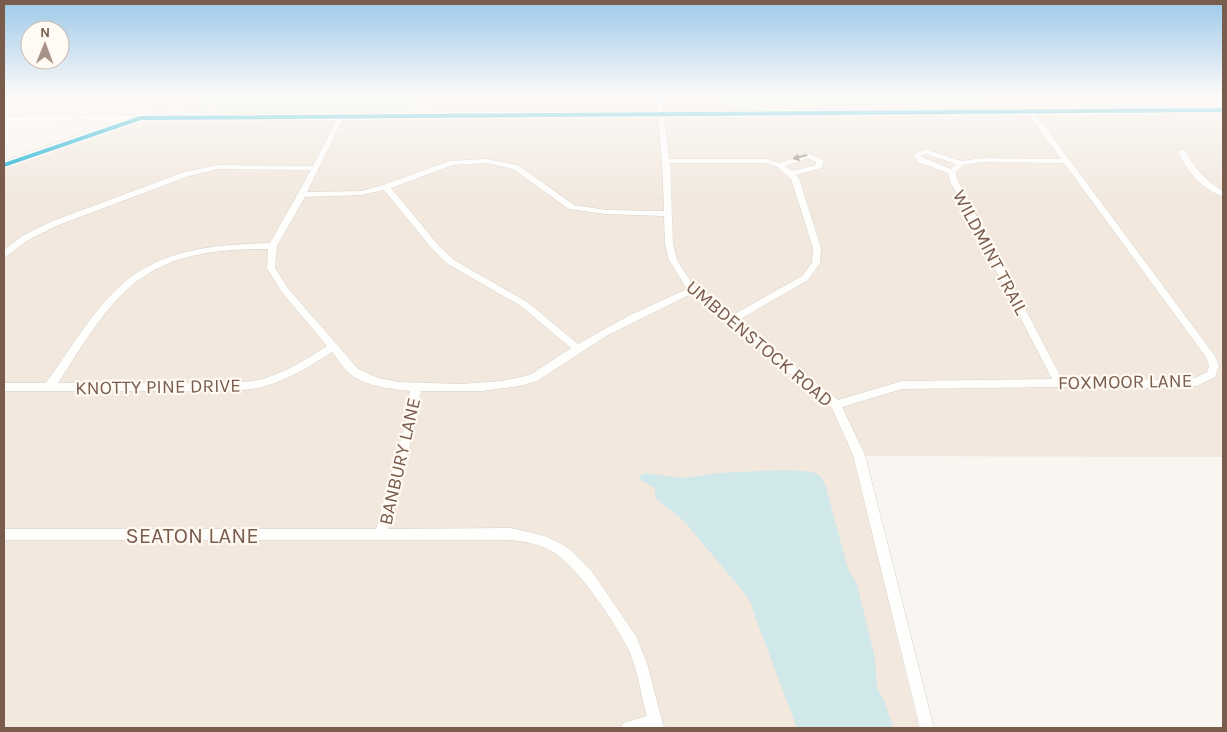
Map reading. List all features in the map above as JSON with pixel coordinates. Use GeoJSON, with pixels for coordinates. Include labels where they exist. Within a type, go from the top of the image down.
{"type":"FeatureCollection","features":[{"type":"Feature","properties":{"kind":"main road"},"geometry":{"type":"LineString","coordinates":[[74,141],[88,131]]}},
{"type":"Feature","properties":{"kind":"main road"},"geometry":{"type":"LineString","coordinates":[[4,165],[102,131]]}},
{"type":"Feature","properties":{"kind":"street"},"geometry":{"type":"LineString","coordinates":[[333,131],[302,195],[273,246],[271,268],[284,289],[354,372],[367,379],[385,384],[416,387],[516,383],[534,378],[578,349],[653,307],[692,290]]}},
{"type":"Feature","properties":{"kind":"street","name":"UMBDENSTOCK ROAD"},"geometry":{"type":"LineString","coordinates":[[662,131],[666,161],[667,214],[673,260],[692,290],[836,405],[859,455],[927,728]]}},
{"type":"Feature","properties":{"kind":"street","name":"FOXMOOR LANE"},"geometry":{"type":"LineString","coordinates":[[836,405],[902,385],[1059,382],[1175,384],[1197,382],[1211,374],[1214,366],[1210,356],[1043,131]]}},
{"type":"Feature","properties":{"kind":"street"},"geometry":{"type":"LineString","coordinates":[[952,172],[921,160],[917,155],[925,151],[961,163]]}},
{"type":"Feature","properties":{"kind":"street"},"geometry":{"type":"LineString","coordinates":[[1182,152],[1184,160],[1200,176],[1223,194]]}},
{"type":"Feature","properties":{"kind":"street"},"geometry":{"type":"LineString","coordinates":[[780,165],[808,155],[816,157],[820,161],[819,166],[791,174]]}},
{"type":"Feature","properties":{"kind":"street","name":"WILDMINT TRAIL"},"geometry":{"type":"LineString","coordinates":[[1059,382],[953,179],[952,172],[961,163],[983,160],[1066,161]]}},
{"type":"Feature","properties":{"kind":"street"},"geometry":{"type":"LineString","coordinates":[[302,195],[344,195],[386,187],[452,163],[486,161],[515,167],[572,207],[606,212],[667,214]]}},
{"type":"Feature","properties":{"kind":"street"},"geometry":{"type":"LineString","coordinates":[[666,161],[766,162],[780,165],[794,178],[817,248],[816,262],[805,278],[730,320]]}},
{"type":"Feature","properties":{"kind":"street"},"geometry":{"type":"LineString","coordinates":[[4,254],[25,238],[53,224],[187,174],[218,167],[315,168]]}},
{"type":"Feature","properties":{"kind":"street"},"geometry":{"type":"LineString","coordinates":[[386,187],[436,248],[451,262],[524,304],[578,349]]}},
{"type":"Feature","properties":{"kind":"street"},"geometry":{"type":"LineString","coordinates":[[50,386],[112,299],[139,275],[156,265],[191,252],[231,247],[273,246]]}},
{"type":"Feature","properties":{"kind":"street","name":"KNOTTY PINE DRIVE"},"geometry":{"type":"LineString","coordinates":[[4,387],[227,387],[246,385],[265,382],[297,369],[333,347]]}},
{"type":"Feature","properties":{"kind":"street","name":"BANBURY LANE"},"geometry":{"type":"LineString","coordinates":[[381,534],[411,421],[416,387]]}},
{"type":"Feature","properties":{"kind":"street","name":"SEATON LANE"},"geometry":{"type":"LineString","coordinates":[[4,535],[511,534],[541,538],[558,546],[572,558],[592,581],[623,625],[637,654],[656,725]]}},
{"type":"Feature","properties":{"kind":"street"},"geometry":{"type":"LineString","coordinates":[[628,728],[656,725]]}},
{"type":"Feature","properties":{"kind":"shaded area"},"geometry":{"type":"Polygon","coordinates":[[[111,131],[1223,131],[1223,457],[853,456],[919,728],[4,728],[4,168],[111,131]]]}},
{"type":"Feature","properties":{"kind":"water"},"geometry":{"type":"Polygon","coordinates":[[[760,471],[812,472],[819,475],[824,481],[848,569],[857,584],[875,658],[877,687],[885,703],[893,728],[797,728],[751,603],[746,595],[684,521],[655,498],[655,488],[640,480],[639,477],[644,473],[683,478],[718,473],[760,471]]]}},
{"type":"Feature","properties":{"kind":"transit line"},"geometry":{"type":"LineString","coordinates":[[4,165],[102,131]]}}]}
